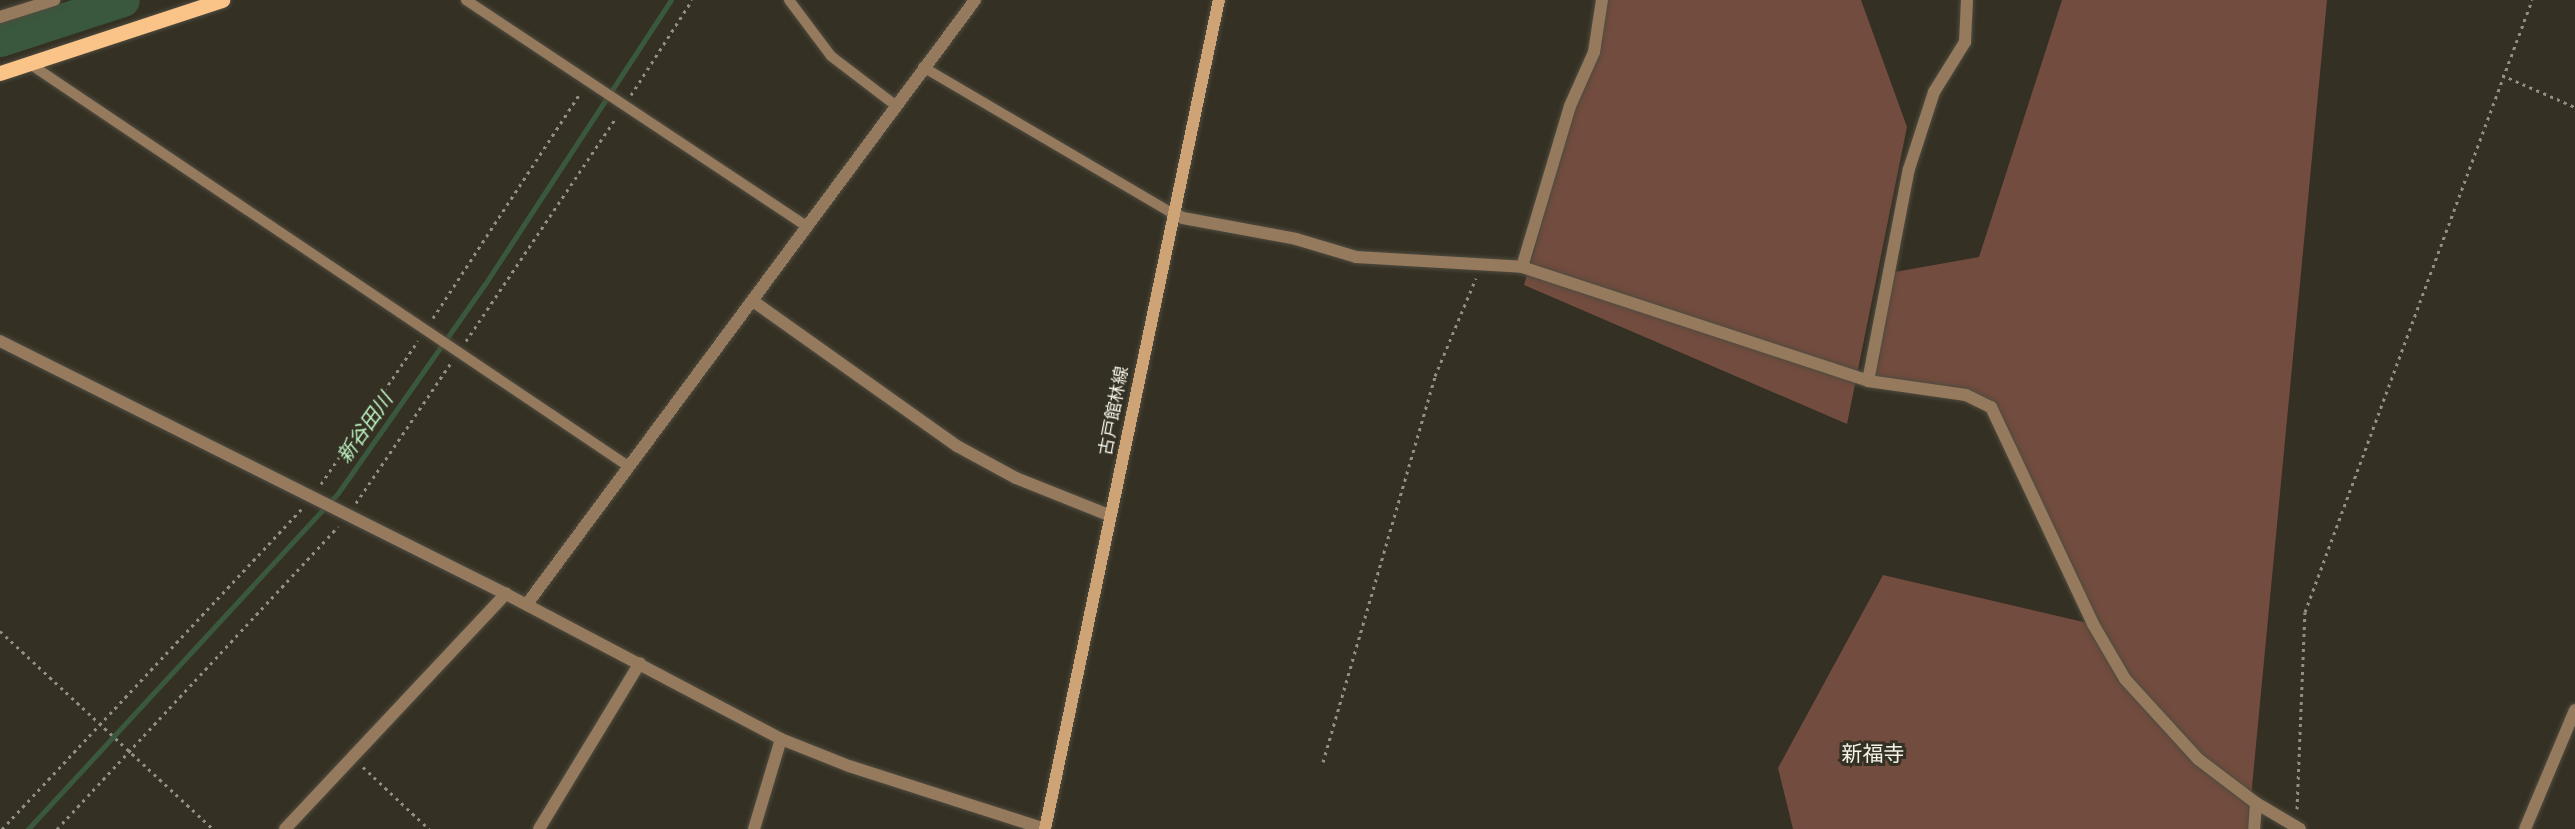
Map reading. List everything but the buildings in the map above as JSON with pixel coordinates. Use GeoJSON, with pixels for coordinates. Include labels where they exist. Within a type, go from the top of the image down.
{"type":"FeatureCollection","features":[{"type":"Feature","properties":{"kind":"main road"},"geometry":{"type":"LineString","coordinates":[[0,73],[222,0]]}},
{"type":"Feature","properties":{"kind":"main road","name":"古戸館林線"},"geometry":{"type":"LineString","coordinates":[[1045,829],[1172,213],[1219,0]]}},
{"type":"Feature","properties":{"kind":"street"},"geometry":{"type":"LineString","coordinates":[[0,17],[54,0]]}},
{"type":"Feature","properties":{"kind":"street"},"geometry":{"type":"LineString","coordinates":[[527,604],[753,301],[923,67],[975,0]]}},
{"type":"Feature","properties":{"kind":"street"},"geometry":{"type":"LineString","coordinates":[[1522,267],[1570,106],[1594,52],[1602,0]]}},
{"type":"Feature","properties":{"kind":"street"},"geometry":{"type":"LineString","coordinates":[[1869,381],[1909,169],[1934,92],[1965,42],[1967,0]]}},
{"type":"Feature","properties":{"kind":"street"},"geometry":{"type":"LineString","coordinates":[[1172,213],[1183,218],[1296,239],[1356,257],[1522,267],[1869,381],[1966,395],[1991,407],[2093,624],[2125,679],[2198,759],[2256,803],[2298,828]]}},
{"type":"Feature","properties":{"kind":"street"},"geometry":{"type":"LineString","coordinates":[[753,301],[957,446],[1016,478],[1111,516]]}},
{"type":"Feature","properties":{"kind":"street"},"geometry":{"type":"LineString","coordinates":[[0,341],[527,604],[781,739],[860,770],[1045,829]]}},
{"type":"Feature","properties":{"kind":"street"},"geometry":{"type":"LineString","coordinates":[[285,829],[506,594]]}},
{"type":"Feature","properties":{"kind":"street"},"geometry":{"type":"LineString","coordinates":[[539,829],[640,663]]}},
{"type":"Feature","properties":{"kind":"street"},"geometry":{"type":"LineString","coordinates":[[2525,829],[2575,710]]}},
{"type":"Feature","properties":{"kind":"street"},"geometry":{"type":"LineString","coordinates":[[754,829],[781,739]]}},
{"type":"Feature","properties":{"kind":"street"},"geometry":{"type":"LineString","coordinates":[[2254,829],[2256,803]]}},
{"type":"Feature","properties":{"kind":"lane"},"geometry":{"type":"LineString","coordinates":[[466,0],[806,226]]}},
{"type":"Feature","properties":{"kind":"lane"},"geometry":{"type":"LineString","coordinates":[[789,0],[831,56],[895,105]]}},
{"type":"Feature","properties":{"kind":"lane"},"geometry":{"type":"LineString","coordinates":[[30,64],[628,466]]}},
{"type":"Feature","properties":{"kind":"lane"},"geometry":{"type":"LineString","coordinates":[[923,67],[1172,213]]}},
{"type":"Feature","properties":{"kind":"path"},"geometry":{"type":"LineString","coordinates":[[57,829],[130,752],[344,512],[692,0]]}},
{"type":"Feature","properties":{"kind":"path"},"geometry":{"type":"LineString","coordinates":[[2298,828],[2305,612],[2502,75],[2532,0]]}},
{"type":"Feature","properties":{"kind":"path"},"geometry":{"type":"LineString","coordinates":[[2502,75],[2575,107]]}},
{"type":"Feature","properties":{"kind":"path"},"geometry":{"type":"LineString","coordinates":[[314,498],[593,84]]}},
{"type":"Feature","properties":{"kind":"path"},"geometry":{"type":"LineString","coordinates":[[1323,762],[1435,376],[1482,265]]}},
{"type":"Feature","properties":{"kind":"path"},"geometry":{"type":"LineString","coordinates":[[2,829],[301,508]]}},
{"type":"Feature","properties":{"kind":"path"},"geometry":{"type":"LineString","coordinates":[[0,631],[213,829]]}},
{"type":"Feature","properties":{"kind":"path"},"geometry":{"type":"LineString","coordinates":[[353,757],[429,829]]}},
{"type":"Feature","properties":{"kind":"shaded area"},"geometry":{"type":"Polygon","coordinates":[[[1598,0],[1861,0],[1907,127],[1847,424],[1524,285],[1586,70],[1598,0]]]}},
{"type":"Feature","properties":{"kind":"shaded area"},"geometry":{"type":"Polygon","coordinates":[[[2062,0],[2327,0],[2248,829],[1793,829],[1778,768],[1883,575],[2092,624],[1991,407],[1868,381],[1889,273],[1979,257],[2062,0]]]}},
{"type":"Feature","properties":{"kind":"waterway"},"geometry":{"type":"LineString","coordinates":[[0,40],[123,0]]}},
{"type":"Feature","properties":{"kind":"waterway","name":"新谷田川"},"geometry":{"type":"LineString","coordinates":[[28,829],[338,493],[485,284],[671,0]]}},
{"type":"Feature","properties":{"kind":"district","name":"新福寺"},"geometry":{"type":"Point","coordinates":[1873,754]}}]}
